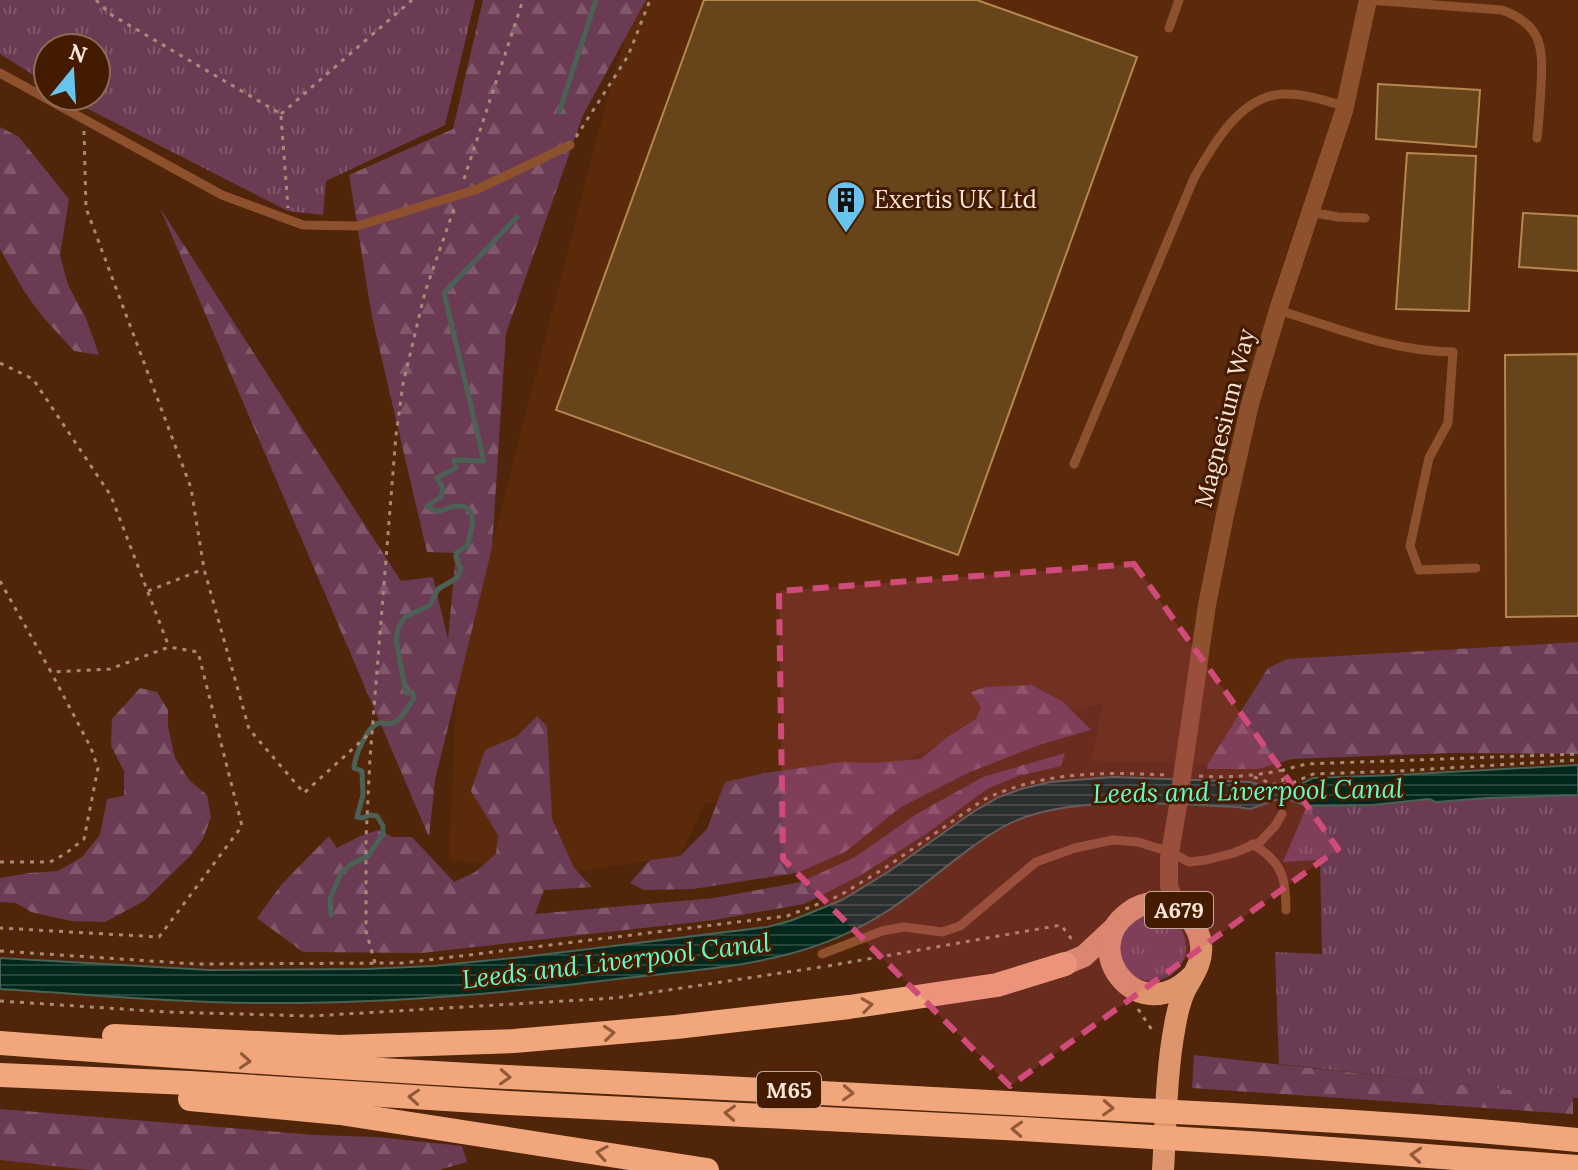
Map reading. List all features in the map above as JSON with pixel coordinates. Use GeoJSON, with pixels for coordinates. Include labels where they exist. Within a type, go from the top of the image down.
{"type":"FeatureCollection","features":[{"type":"Feature","properties":{"kind":"highway","name":"A679"},"geometry":{"type":"LineString","coordinates":[[1163,1170],[1171,1047],[1180,1004],[1199,965],[1201,941],[1191,920],[1178,909],[1157,903],[1144,904],[1122,917],[1115,928],[1110,943],[1110,958],[1116,973],[1126,985],[1140,992],[1152,1004],[1162,1020],[1171,1047]]}},
{"type":"Feature","properties":{"kind":"highway"},"geometry":{"type":"LineString","coordinates":[[0,1029],[340,1047],[514,1041],[676,1027],[849,1007],[997,985],[1071,956],[1084,956],[1115,928]]}},
{"type":"Feature","properties":{"kind":"highway"},"geometry":{"type":"LineString","coordinates":[[1140,992],[1155,995],[1169,993],[1183,986],[1193,975]]}},
{"type":"Feature","properties":{"kind":"highway","name":"M65"},"geometry":{"type":"LineString","coordinates":[[0,1043],[508,1077],[1253,1116],[1578,1140]]}},
{"type":"Feature","properties":{"kind":"highway","name":"M65"},"geometry":{"type":"LineString","coordinates":[[0,1075],[1038,1130],[1578,1167]]}},
{"type":"Feature","properties":{"kind":"highway"},"geometry":{"type":"LineString","coordinates":[[0,1084],[340,1113],[707,1170]]}},
{"type":"Feature","properties":{"kind":"street","name":"Magnesium Way"},"geometry":{"type":"LineString","coordinates":[[1178,909],[1169,886],[1177,812],[1177,770],[1225,515],[1250,404],[1345,106],[1368,0]]}},
{"type":"Feature","properties":{"kind":"street","name":"Magnesium Way"},"geometry":{"type":"LineString","coordinates":[[1132,909],[1157,884],[1170,855]]}},
{"type":"Feature","properties":{"kind":"lane"},"geometry":{"type":"LineString","coordinates":[[1169,28],[1179,0]]}},
{"type":"Feature","properties":{"kind":"lane"},"geometry":{"type":"LineString","coordinates":[[1368,0],[1502,10],[1522,20],[1536,34],[1543,55],[1537,138]]}},
{"type":"Feature","properties":{"kind":"lane"},"geometry":{"type":"LineString","coordinates":[[0,73],[222,195],[303,225],[357,226],[478,189],[570,145]]}},
{"type":"Feature","properties":{"kind":"lane"},"geometry":{"type":"LineString","coordinates":[[1074,464],[1194,178],[1213,145],[1246,107],[1263,98],[1283,94],[1345,106]]}},
{"type":"Feature","properties":{"kind":"lane"},"geometry":{"type":"LineString","coordinates":[[1310,212],[1365,218]]}},
{"type":"Feature","properties":{"kind":"lane"},"geometry":{"type":"LineString","coordinates":[[1278,310],[1377,341],[1433,352],[1453,352],[1448,423],[1429,458],[1410,546],[1419,570],[1476,568]]}},
{"type":"Feature","properties":{"kind":"lane"},"geometry":{"type":"LineString","coordinates":[[822,954],[882,931],[904,927],[942,932],[960,926],[1036,862],[1075,848],[1113,840],[1138,842],[1189,862],[1234,853],[1260,842],[1282,814]]}},
{"type":"Feature","properties":{"kind":"lane"},"geometry":{"type":"LineString","coordinates":[[1252,844],[1276,861],[1282,870],[1286,910]]}},
{"type":"Feature","properties":{"kind":"path"},"geometry":{"type":"LineString","coordinates":[[96,0],[110,14],[281,114]]}},
{"type":"Feature","properties":{"kind":"path"},"geometry":{"type":"LineString","coordinates":[[281,114],[412,0]]}},
{"type":"Feature","properties":{"kind":"path"},"geometry":{"type":"LineString","coordinates":[[375,963],[366,931],[366,838],[396,435],[403,384],[425,292],[523,0]]}},
{"type":"Feature","properties":{"kind":"path"},"geometry":{"type":"LineString","coordinates":[[570,145],[628,56],[650,0]]}},
{"type":"Feature","properties":{"kind":"path"},"geometry":{"type":"LineString","coordinates":[[281,114],[289,220]]}},
{"type":"Feature","properties":{"kind":"path"},"geometry":{"type":"LineString","coordinates":[[84,119],[86,208],[191,488],[204,569],[249,729],[304,793],[369,734]]}},
{"type":"Feature","properties":{"kind":"path"},"geometry":{"type":"LineString","coordinates":[[0,363],[33,379],[111,496],[169,647]]}},
{"type":"Feature","properties":{"kind":"path"},"geometry":{"type":"LineString","coordinates":[[148,592],[204,569]]}},
{"type":"Feature","properties":{"kind":"path"},"geometry":{"type":"LineString","coordinates":[[0,581],[91,748],[98,768],[84,839],[50,862],[0,862]]}},
{"type":"Feature","properties":{"kind":"path"},"geometry":{"type":"LineString","coordinates":[[0,928],[159,937],[242,826],[198,652],[169,647],[110,669],[51,672]]}},
{"type":"Feature","properties":{"kind":"path"},"geometry":{"type":"LineString","coordinates":[[1201,776],[1251,776],[1282,772],[1306,764],[1578,757]]}},
{"type":"Feature","properties":{"kind":"path"},"geometry":{"type":"LineString","coordinates":[[1251,776],[1273,784],[1288,785],[1313,774],[1399,771],[1578,757]]}},
{"type":"Feature","properties":{"kind":"path"},"geometry":{"type":"LineString","coordinates":[[1306,764],[1313,774]]}},
{"type":"Feature","properties":{"kind":"path"},"geometry":{"type":"LineString","coordinates":[[0,951],[196,964],[403,963],[787,916],[839,896],[998,793],[1040,779],[1177,770]]}},
{"type":"Feature","properties":{"kind":"path"},"geometry":{"type":"LineString","coordinates":[[1282,772],[1282,791]]}},
{"type":"Feature","properties":{"kind":"path"},"geometry":{"type":"LineString","coordinates":[[0,1001],[168,1012],[311,1016],[615,998],[884,957],[1061,925],[1071,956]]}},
{"type":"Feature","properties":{"kind":"highlighted area"},"geometry":{"type":"Polygon","coordinates":[[[1134,564],[1338,849],[1010,1086],[783,859],[779,591],[1134,564]]]}},
{"type":"Feature","properties":{"kind":"shaded area"},"geometry":{"type":"Polygon","coordinates":[[[636,0],[1578,0],[1578,642],[1287,659],[1268,668],[1208,764],[1091,761],[1103,704],[983,725],[809,804],[705,803],[680,856],[556,875],[449,859],[457,680],[607,99],[636,0]]]}},
{"type":"Feature","properties":{"kind":"shaded area"},"geometry":{"type":"Polygon","coordinates":[[[0,1160],[90,1170],[0,1170],[0,1160]]]}},
{"type":"Feature","properties":{"kind":"green space"},"geometry":{"type":"Polygon","coordinates":[[[0,0],[475,0],[445,125],[326,181],[323,215],[288,211],[94,112],[112,112],[112,32],[32,32],[32,74],[0,54],[0,0]]]}},
{"type":"Feature","properties":{"kind":"green space"},"geometry":{"type":"Polygon","coordinates":[[[483,0],[646,0],[583,115],[506,333],[492,548],[435,780],[429,837],[160,208],[401,581],[433,577],[448,639],[456,553],[427,552],[372,317],[349,175],[453,129],[483,0]]]}},
{"type":"Feature","properties":{"kind":"green space"},"geometry":{"type":"Polygon","coordinates":[[[0,127],[19,137],[69,199],[60,255],[68,285],[86,318],[99,355],[74,351],[42,316],[0,249],[0,127]]]}},
{"type":"Feature","properties":{"kind":"green space"},"geometry":{"type":"Polygon","coordinates":[[[1578,642],[1578,754],[1452,753],[1292,759],[1258,769],[1207,769],[1268,668],[1287,659],[1578,642]]]}},
{"type":"Feature","properties":{"kind":"green space"},"geometry":{"type":"Polygon","coordinates":[[[1032,685],[1063,702],[1091,730],[1042,744],[970,772],[901,807],[845,852],[797,873],[693,889],[644,890],[630,883],[650,860],[680,856],[707,829],[725,782],[842,762],[921,759],[976,719],[981,707],[971,692],[986,687],[1032,685]]]}},
{"type":"Feature","properties":{"kind":"green space"},"geometry":{"type":"Polygon","coordinates":[[[140,688],[157,692],[168,710],[168,727],[175,758],[189,780],[207,795],[211,817],[203,839],[144,901],[105,922],[71,921],[31,912],[16,903],[0,902],[0,878],[58,871],[82,857],[100,835],[107,799],[124,796],[124,771],[111,746],[112,719],[140,688]]]}},
{"type":"Feature","properties":{"kind":"green space"},"geometry":{"type":"Polygon","coordinates":[[[537,716],[547,726],[552,819],[574,868],[592,887],[544,890],[535,914],[714,898],[801,882],[855,857],[915,815],[983,777],[1065,753],[1061,766],[1018,776],[987,789],[926,834],[861,875],[804,904],[714,920],[422,953],[303,952],[257,918],[281,885],[329,836],[337,848],[378,830],[393,837],[412,837],[454,882],[475,872],[496,854],[498,835],[471,791],[485,750],[517,736],[537,716]]]}},
{"type":"Feature","properties":{"kind":"green space"},"geometry":{"type":"Polygon","coordinates":[[[1578,795],[1578,1098],[1279,1064],[1275,952],[1322,954],[1320,860],[1283,862],[1307,806],[1578,795]]]}},
{"type":"Feature","properties":{"kind":"green space"},"geometry":{"type":"Polygon","coordinates":[[[1152,913],[1176,923],[1186,947],[1176,971],[1152,981],[1128,971],[1118,947],[1128,923],[1152,913]]]}},
{"type":"Feature","properties":{"kind":"green space"},"geometry":{"type":"Polygon","coordinates":[[[1194,1055],[1573,1097],[1573,1114],[1192,1088],[1194,1055]]]}},
{"type":"Feature","properties":{"kind":"green space"},"geometry":{"type":"Polygon","coordinates":[[[0,1109],[462,1146],[467,1162],[439,1170],[88,1170],[0,1160],[0,1109]]]}},
{"type":"Feature","properties":{"kind":"water","name":"Leeds and Liverpool Canal"},"geometry":{"type":"Polygon","coordinates":[[[1578,765],[1578,795],[1307,806],[1288,799],[1250,809],[1118,803],[1055,809],[1027,816],[1003,827],[889,910],[853,930],[802,950],[725,967],[480,994],[342,1002],[220,1002],[0,989],[0,958],[209,970],[366,969],[532,956],[767,927],[842,900],[999,797],[1050,782],[1113,777],[1250,782],[1277,790],[1291,789],[1313,778],[1578,765]]]}},
{"type":"Feature","properties":{"kind":"building","name":"Exertis UK Ltd"},"geometry":{"type":"Polygon","coordinates":[[[704,0],[977,0],[1137,57],[958,555],[556,410],[704,0]]]}},
{"type":"Feature","properties":{"kind":"building"},"geometry":{"type":"Polygon","coordinates":[[[1378,84],[1480,90],[1476,147],[1376,139],[1378,84]]]}},
{"type":"Feature","properties":{"kind":"building"},"geometry":{"type":"Polygon","coordinates":[[[1407,153],[1476,156],[1469,311],[1396,309],[1407,153]]]}},
{"type":"Feature","properties":{"kind":"building"},"geometry":{"type":"Polygon","coordinates":[[[1523,213],[1578,216],[1578,271],[1519,267],[1523,213]]]}},
{"type":"Feature","properties":{"kind":"building"},"geometry":{"type":"Polygon","coordinates":[[[1578,354],[1578,616],[1506,617],[1505,355],[1578,354]]]}},
{"type":"Feature","properties":{"kind":"waterway"},"geometry":{"type":"LineString","coordinates":[[559,112],[596,0]]}},
{"type":"Feature","properties":{"kind":"waterway"},"geometry":{"type":"LineString","coordinates":[[331,915],[330,899],[341,873],[368,856],[383,834],[383,826],[377,816],[357,817],[363,795],[362,771],[354,768],[359,749],[370,730],[379,723],[396,721],[414,698],[412,692],[406,693],[396,640],[398,628],[405,617],[430,605],[438,589],[457,578],[461,569],[456,553],[467,546],[470,534],[472,514],[469,510],[452,506],[436,511],[427,506],[441,497],[443,488],[437,478],[456,468],[454,460],[484,461],[444,293],[517,217]]}},
{"type":"Feature","properties":{"kind":"place","name":"Exertis UK Ltd"},"geometry":{"type":"Point","coordinates":[846,234]}}]}
